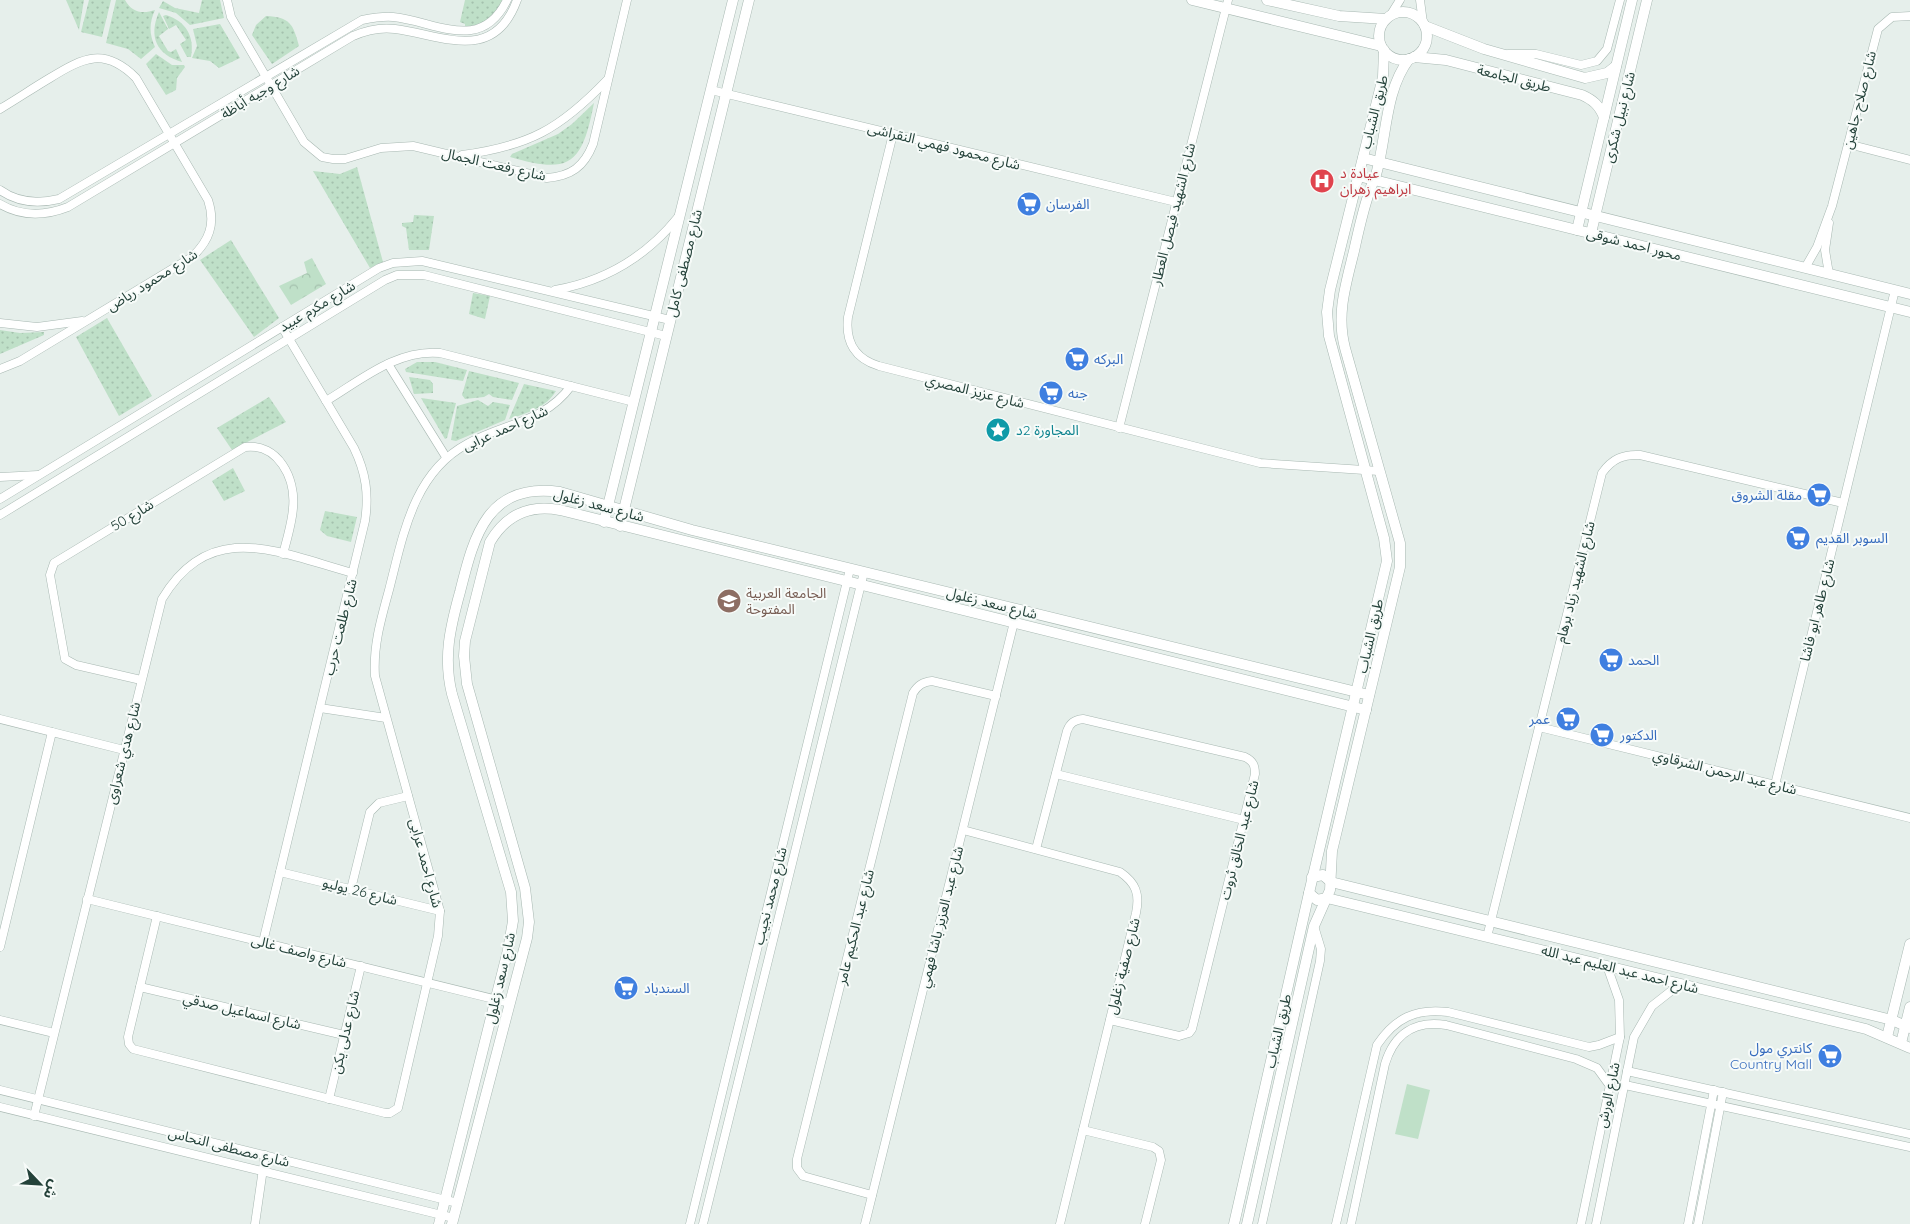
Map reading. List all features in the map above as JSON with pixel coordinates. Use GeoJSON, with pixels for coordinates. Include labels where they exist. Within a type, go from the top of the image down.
{"type":"FeatureCollection","features":[{"type":"Feature","properties":{"kind":"street","name":"شارع رفعت الجمال"},"geometry":{"type":"LineString","coordinates":[[227,0],[231,18],[304,142],[322,156],[345,159],[381,148],[397,146],[421,148],[457,155],[547,178],[563,176],[576,170],[587,159],[593,144],[627,0]]}},
{"type":"Feature","properties":{"kind":"street","name":"شارع وجيه أباظة"},"geometry":{"type":"LineString","coordinates":[[0,190],[24,201],[48,202],[59,199],[362,20],[392,17],[455,32],[472,30],[494,20],[507,0]]}},
{"type":"Feature","properties":{"kind":"street","name":"شارع وجيه أباظة"},"geometry":{"type":"LineString","coordinates":[[0,204],[18,212],[31,214],[56,212],[353,36],[374,29],[395,29],[459,42],[478,40],[503,25],[517,0]]}},
{"type":"Feature","properties":{"kind":"street","name":"شارع مصطفى كامل"},"geometry":{"type":"LineString","coordinates":[[604,522],[733,0]]}},
{"type":"Feature","properties":{"kind":"street","name":"شارع مصطفى كامل"},"geometry":{"type":"LineString","coordinates":[[620,526],[749,0]]}},
{"type":"Feature","properties":{"kind":"street"},"geometry":{"type":"LineString","coordinates":[[1192,0],[1226,4],[1383,48],[1395,58],[1411,58],[1426,44],[1420,0]]}},
{"type":"Feature","properties":{"kind":"street"},"geometry":{"type":"LineString","coordinates":[[1267,0],[1298,4],[1354,18],[1388,18],[1398,12],[1410,13],[1424,25]]}},
{"type":"Feature","properties":{"kind":"street"},"geometry":{"type":"LineString","coordinates":[[1383,48],[1380,30],[1400,0]]}},
{"type":"Feature","properties":{"kind":"street"},"geometry":{"type":"LineString","coordinates":[[1503,55],[1536,54],[1582,65],[1597,61],[1608,49],[1620,0]]}},
{"type":"Feature","properties":{"kind":"street","name":"شارع نبيل شكرى"},"geometry":{"type":"LineString","coordinates":[[1577,230],[1632,0]]}},
{"type":"Feature","properties":{"kind":"street","name":"شارع نبيل شكرى"},"geometry":{"type":"LineString","coordinates":[[1591,233],[1647,0]]}},
{"type":"Feature","properties":{"kind":"street","name":"شارع الشهيد فيصل العطار"},"geometry":{"type":"LineString","coordinates":[[1119,428],[1226,4]]}},
{"type":"Feature","properties":{"kind":"street","name":"شارع صلاح جاهين"},"geometry":{"type":"LineString","coordinates":[[1829,274],[1825,250],[1832,206],[1878,28],[1892,17],[1910,16]]}},
{"type":"Feature","properties":{"kind":"street","name":"طريق الجامعة"},"geometry":{"type":"LineString","coordinates":[[1424,25],[1503,55],[1585,78]]}},
{"type":"Feature","properties":{"kind":"street","name":"طريق الشباب"},"geometry":{"type":"LineString","coordinates":[[1234,1224],[1312,877],[1387,561],[1384,538],[1332,348],[1327,323],[1330,290],[1383,77],[1383,48]]}},
{"type":"Feature","properties":{"kind":"street","name":"شارع محمود رياض"},"geometry":{"type":"LineString","coordinates":[[0,109],[77,62],[93,58],[110,59],[125,67],[136,78],[208,200],[212,221],[207,240],[192,257],[20,361],[0,369]]}},
{"type":"Feature","properties":{"kind":"street","name":"طريق الجامعة"},"geometry":{"type":"LineString","coordinates":[[1411,58],[1446,60],[1582,95],[1592,99],[1604,117]]}},
{"type":"Feature","properties":{"kind":"street","name":"طريق الشباب"},"geometry":{"type":"LineString","coordinates":[[1247,1224],[1314,926],[1327,898],[1331,882],[1332,851],[1400,561],[1400,543],[1342,337],[1340,315],[1368,194],[1375,180],[1381,142],[1395,84],[1411,58]]}},
{"type":"Feature","properties":{"kind":"street"},"geometry":{"type":"LineString","coordinates":[[1582,95],[1587,88],[1585,78],[1607,73],[1616,66]]}},
{"type":"Feature","properties":{"kind":"street"},"geometry":{"type":"LineString","coordinates":[[457,155],[506,148],[552,128],[573,113],[608,78]]}},
{"type":"Feature","properties":{"kind":"street","name":"شارع محمود فهمي النقراشى"},"geometry":{"type":"LineString","coordinates":[[711,90],[1176,202]]}},
{"type":"Feature","properties":{"kind":"street","name":"شارع عزيز المصري"},"geometry":{"type":"LineString","coordinates":[[894,134],[848,317],[848,339],[857,355],[879,366],[1260,463],[1380,471]]}},
{"type":"Feature","properties":{"kind":"street"},"geometry":{"type":"LineString","coordinates":[[1848,144],[1910,160]]}},
{"type":"Feature","properties":{"kind":"street"},"geometry":{"type":"LineString","coordinates":[[1597,147],[1611,150]]}},
{"type":"Feature","properties":{"kind":"street","name":"محور احمد شوقى"},"geometry":{"type":"LineString","coordinates":[[1362,158],[1910,294]]}},
{"type":"Feature","properties":{"kind":"street","name":"محور احمد شوقى"},"geometry":{"type":"LineString","coordinates":[[1358,176],[1910,312]]}},
{"type":"Feature","properties":{"kind":"street","name":"شارع صلاح جاهين"},"geometry":{"type":"LineString","coordinates":[[1805,268],[1817,247],[1832,206]]}},
{"type":"Feature","properties":{"kind":"street"},"geometry":{"type":"LineString","coordinates":[[551,291],[588,282],[624,266],[655,243],[680,214]]}},
{"type":"Feature","properties":{"kind":"street","name":"شارع مكرم عبيد"},"geometry":{"type":"LineString","coordinates":[[0,499],[379,268],[407,261],[422,261],[670,320]]}},
{"type":"Feature","properties":{"kind":"street","name":"شارع مكرم عبيد"},"geometry":{"type":"LineString","coordinates":[[0,515],[385,280],[397,275],[411,273],[666,336]]}},
{"type":"Feature","properties":{"kind":"street","name":"شارع طاهر ابو فاشا"},"geometry":{"type":"LineString","coordinates":[[1775,785],[1895,290]]}},
{"type":"Feature","properties":{"kind":"street"},"geometry":{"type":"LineString","coordinates":[[0,323],[37,327],[89,319]]}},
{"type":"Feature","properties":{"kind":"street","name":"شارع طلعت حرب"},"geometry":{"type":"LineString","coordinates":[[263,942],[365,521],[367,484],[354,448],[282,328]]}},
{"type":"Feature","properties":{"kind":"street"},"geometry":{"type":"LineString","coordinates":[[326,401],[388,364],[413,353],[440,353],[634,402]]}},
{"type":"Feature","properties":{"kind":"street"},"geometry":{"type":"LineString","coordinates":[[388,364],[446,457]]}},
{"type":"Feature","properties":{"kind":"street","name":"شارع احمد عرابى"},"geometry":{"type":"LineString","coordinates":[[157,916],[128,1037],[129,1044],[133,1049],[385,1113],[395,1112],[398,1108],[438,936],[440,911],[375,676],[375,642],[406,520],[422,488],[446,457],[469,443],[548,410],[561,400],[571,386]]}},
{"type":"Feature","properties":{"kind":"street","name":"شارع 50"},"geometry":{"type":"LineString","coordinates":[[141,680],[76,665],[65,659],[50,574],[54,563],[245,447],[256,446],[266,448],[274,453],[280,461],[292,490],[292,517],[283,554]]}},
{"type":"Feature","properties":{"kind":"street","name":"شارع الشهيد زياد برهام"},"geometry":{"type":"LineString","coordinates":[[1487,937],[1602,473],[1609,464],[1624,456],[1640,455],[1843,503]]}},
{"type":"Feature","properties":{"kind":"street"},"geometry":{"type":"LineString","coordinates":[[0,477],[40,474]]}},
{"type":"Feature","properties":{"kind":"street"},"geometry":{"type":"LineString","coordinates":[[612,489],[622,495],[628,494]]}},
{"type":"Feature","properties":{"kind":"street","name":"شارع سعد زغلول"},"geometry":{"type":"LineString","coordinates":[[440,1220],[511,935],[513,907],[511,892],[448,678],[447,646],[470,553],[482,525],[503,504],[530,492],[546,490],[560,492],[608,507],[850,569],[1369,695]]}},
{"type":"Feature","properties":{"kind":"street","name":"شارع سعد زغلول"},"geometry":{"type":"LineString","coordinates":[[453,1221],[527,938],[528,904],[467,684],[464,656],[486,555],[497,530],[513,516],[532,508],[560,510],[1366,710]]}},
{"type":"Feature","properties":{"kind":"street","name":"شارع هدي شعراوى"},"geometry":{"type":"LineString","coordinates":[[34,1116],[162,599],[173,581],[188,566],[206,554],[226,548],[248,546],[353,573]]}},
{"type":"Feature","properties":{"kind":"street","name":"شارع محمد نجيب"},"geometry":{"type":"LineString","coordinates":[[690,1224],[850,569]]}},
{"type":"Feature","properties":{"kind":"street","name":"شارع محمد نجيب"},"geometry":{"type":"LineString","coordinates":[[703,1224],[864,572]]}},
{"type":"Feature","properties":{"kind":"street","name":"شارع عبد العزيز باشا فهمي"},"geometry":{"type":"LineString","coordinates":[[865,1224],[1017,610]]}},
{"type":"Feature","properties":{"kind":"street","name":"شارع عبد الحكيم عامر"},"geometry":{"type":"LineString","coordinates":[[872,1194],[803,1176],[799,1172],[796,1163],[914,693],[918,686],[924,682],[932,681],[996,696]]}},
{"type":"Feature","properties":{"kind":"street"},"geometry":{"type":"LineString","coordinates":[[320,708],[386,718]]}},
{"type":"Feature","properties":{"kind":"street"},"geometry":{"type":"LineString","coordinates":[[460,720],[471,716],[477,718]]}},
{"type":"Feature","properties":{"kind":"street"},"geometry":{"type":"LineString","coordinates":[[0,719],[124,750]]}},
{"type":"Feature","properties":{"kind":"street","name":"شارع عبد الخالق ثروت"},"geometry":{"type":"LineString","coordinates":[[1036,850],[1070,724],[1076,720],[1083,719],[1245,757],[1251,760],[1255,766],[1255,774],[1244,820],[1192,1029],[1189,1033],[1179,1036],[1110,1020]]}},
{"type":"Feature","properties":{"kind":"street","name":"شارع عبد الرحمن الشرقاوي"},"geometry":{"type":"LineString","coordinates":[[1539,727],[1910,818]]}},
{"type":"Feature","properties":{"kind":"street"},"geometry":{"type":"LineString","coordinates":[[0,947],[52,732]]}},
{"type":"Feature","properties":{"kind":"street"},"geometry":{"type":"LineString","coordinates":[[469,753],[485,748]]}},
{"type":"Feature","properties":{"kind":"street"},"geometry":{"type":"LineString","coordinates":[[1056,774],[1244,820]]}},
{"type":"Feature","properties":{"kind":"street"},"geometry":{"type":"LineString","coordinates":[[799,779],[812,783]]}},
{"type":"Feature","properties":{"kind":"street"},"geometry":{"type":"LineString","coordinates":[[351,889],[370,812],[379,804],[408,796]]}},
{"type":"Feature","properties":{"kind":"street","name":"شارع صفية زغلول"},"geometry":{"type":"LineString","coordinates":[[963,830],[1120,872],[1130,879],[1137,889],[1138,907],[1060,1224]]}},
{"type":"Feature","properties":{"kind":"street","name":"شارع 26 يوليو"},"geometry":{"type":"LineString","coordinates":[[280,872],[440,911]]}},
{"type":"Feature","properties":{"kind":"street"},"geometry":{"type":"LineString","coordinates":[[1312,877],[1323,876],[1331,882]]}},
{"type":"Feature","properties":{"kind":"street","name":"شارع احمد عبد العليم عبد الله"},"geometry":{"type":"LineString","coordinates":[[1331,882],[1892,1020],[1908,1027]]}},
{"type":"Feature","properties":{"kind":"street"},"geometry":{"type":"LineString","coordinates":[[1309,893],[1317,900],[1327,898]]}},
{"type":"Feature","properties":{"kind":"street","name":"شارع احمد عبد العليم عبد الله"},"geometry":{"type":"LineString","coordinates":[[1327,898],[1866,1029],[1906,1046]]}},
{"type":"Feature","properties":{"kind":"street","name":"شارع واصف غالى"},"geometry":{"type":"LineString","coordinates":[[87,899],[510,1003]]}},
{"type":"Feature","properties":{"kind":"street"},"geometry":{"type":"LineString","coordinates":[[1262,1224],[1320,961],[1319,938],[1314,926]]}},
{"type":"Feature","properties":{"kind":"street"},"geometry":{"type":"LineString","coordinates":[[1887,1037],[1910,944]]}},
{"type":"Feature","properties":{"kind":"street","name":"شارع عدلى يكن"},"geometry":{"type":"LineString","coordinates":[[329,1099],[361,966]]}},
{"type":"Feature","properties":{"kind":"street","name":"شارع الورش"},"geometry":{"type":"LineString","coordinates":[[1581,1224],[1620,1036],[1619,1000],[1607,966]]}},
{"type":"Feature","properties":{"kind":"street","name":"شارع الورش"},"geometry":{"type":"LineString","coordinates":[[1596,1224],[1634,1037],[1642,1021],[1659,1000],[1680,984]]}},
{"type":"Feature","properties":{"kind":"street","name":"شارع اسماعيل صدقي"},"geometry":{"type":"LineString","coordinates":[[140,986],[344,1035]]}},
{"type":"Feature","properties":{"kind":"street"},"geometry":{"type":"LineString","coordinates":[[1906,1046],[1910,1008]]}},
{"type":"Feature","properties":{"kind":"street"},"geometry":{"type":"LineString","coordinates":[[1336,1224],[1377,1045],[1386,1031],[1399,1020],[1414,1013],[1431,1010],[1448,1012],[1589,1046],[1599,1046],[1620,1036]]}},
{"type":"Feature","properties":{"kind":"street"},"geometry":{"type":"LineString","coordinates":[[0,1020],[54,1033]]}},
{"type":"Feature","properties":{"kind":"street"},"geometry":{"type":"LineString","coordinates":[[1351,1224],[1389,1051],[1401,1035],[1419,1025],[1433,1023],[1446,1025],[1587,1062],[1597,1068],[1610,1086]]}},
{"type":"Feature","properties":{"kind":"street"},"geometry":{"type":"LineString","coordinates":[[1627,1071],[1910,1134]]}},
{"type":"Feature","properties":{"kind":"street"},"geometry":{"type":"LineString","coordinates":[[1625,1085],[1910,1147]]}},
{"type":"Feature","properties":{"kind":"street","name":"شارع مصطفى النحاس"},"geometry":{"type":"LineString","coordinates":[[0,1090],[458,1203]]}},
{"type":"Feature","properties":{"kind":"street"},"geometry":{"type":"LineString","coordinates":[[1688,1224],[1714,1090]]}},
{"type":"Feature","properties":{"kind":"street"},"geometry":{"type":"LineString","coordinates":[[1698,1224],[1723,1092]]}},
{"type":"Feature","properties":{"kind":"street","name":"شارع مصطفى النحاس"},"geometry":{"type":"LineString","coordinates":[[0,1107],[262,1172],[440,1220],[453,1221]]}},
{"type":"Feature","properties":{"kind":"street"},"geometry":{"type":"LineString","coordinates":[[1083,1130],[1159,1151],[1161,1160],[1145,1224]]}},
{"type":"Feature","properties":{"kind":"street"},"geometry":{"type":"LineString","coordinates":[[1596,1149],[1611,1152]]}},
{"type":"Feature","properties":{"kind":"street"},"geometry":{"type":"LineString","coordinates":[[255,1224],[265,1155]]}},
{"type":"Feature","properties":{"kind":"street"},"geometry":{"type":"LineString","coordinates":[[1348,1170],[1362,1173]]}},
{"type":"Feature","properties":{"kind":"green space"},"geometry":{"type":"Polygon","coordinates":[[[66,0],[84,0],[79,30],[66,0]]]}},
{"type":"Feature","properties":{"kind":"green space"},"geometry":{"type":"Polygon","coordinates":[[[89,0],[111,0],[102,37],[81,32],[89,0]]]}},
{"type":"Feature","properties":{"kind":"green space"},"geometry":{"type":"Polygon","coordinates":[[[116,0],[125,0],[134,10],[146,12],[155,10],[150,28],[155,47],[141,59],[128,49],[106,43],[116,0]]]}},
{"type":"Feature","properties":{"kind":"green space"},"geometry":{"type":"Polygon","coordinates":[[[202,0],[220,0],[224,18],[190,25],[176,13],[159,8],[163,1],[175,8],[199,13],[202,0]]]}},
{"type":"Feature","properties":{"kind":"green space"},"geometry":{"type":"Polygon","coordinates":[[[465,0],[505,0],[498,11],[489,19],[478,25],[465,27],[465,24],[460,22],[465,0]]]}},
{"type":"Feature","properties":{"kind":"green space"},"geometry":{"type":"Polygon","coordinates":[[[159,12],[168,29],[159,36],[168,51],[171,52],[176,49],[182,62],[166,55],[157,44],[154,29],[159,12]]]}},
{"type":"Feature","properties":{"kind":"green space"},"geometry":{"type":"Polygon","coordinates":[[[166,15],[179,21],[188,31],[192,43],[191,57],[187,57],[180,44],[186,40],[176,25],[169,29],[163,16],[166,15]]]}},
{"type":"Feature","properties":{"kind":"green space"},"geometry":{"type":"Polygon","coordinates":[[[266,16],[280,18],[289,23],[295,32],[299,46],[272,64],[252,35],[256,25],[266,16]]]}},
{"type":"Feature","properties":{"kind":"green space"},"geometry":{"type":"Polygon","coordinates":[[[220,24],[240,58],[219,68],[210,61],[192,58],[197,46],[193,29],[220,24]]]}},
{"type":"Feature","properties":{"kind":"green space"},"geometry":{"type":"Polygon","coordinates":[[[156,54],[172,65],[184,65],[185,67],[177,78],[176,90],[166,95],[146,64],[156,54]]]}},
{"type":"Feature","properties":{"kind":"green space"},"geometry":{"type":"Polygon","coordinates":[[[594,103],[584,140],[578,152],[570,160],[560,164],[547,165],[510,157],[512,154],[558,134],[572,124],[594,103]]]}},
{"type":"Feature","properties":{"kind":"green space"},"geometry":{"type":"Polygon","coordinates":[[[357,167],[383,262],[370,268],[313,171],[340,174],[357,167]]]}},
{"type":"Feature","properties":{"kind":"green space"},"geometry":{"type":"Polygon","coordinates":[[[414,215],[434,216],[429,250],[409,250],[406,228],[402,226],[402,223],[413,222],[414,215]]]}},
{"type":"Feature","properties":{"kind":"green space"},"geometry":{"type":"Polygon","coordinates":[[[231,240],[279,318],[254,337],[200,260],[231,240]]]}},
{"type":"Feature","properties":{"kind":"green space"},"geometry":{"type":"Polygon","coordinates":[[[312,258],[326,284],[291,305],[279,286],[307,273],[304,262],[312,258]]]}},
{"type":"Feature","properties":{"kind":"green space"},"geometry":{"type":"Polygon","coordinates":[[[473,293],[490,296],[485,319],[469,314],[473,293]]]}},
{"type":"Feature","properties":{"kind":"green space"},"geometry":{"type":"Polygon","coordinates":[[[107,318],[152,396],[119,416],[76,337],[107,318]]]}},
{"type":"Feature","properties":{"kind":"green space"},"geometry":{"type":"Polygon","coordinates":[[[0,330],[20,333],[44,332],[44,335],[0,354],[0,330]]]}},
{"type":"Feature","properties":{"kind":"green space"},"geometry":{"type":"Polygon","coordinates":[[[417,362],[435,362],[467,370],[463,381],[406,372],[405,369],[417,362]]]}},
{"type":"Feature","properties":{"kind":"green space"},"geometry":{"type":"Polygon","coordinates":[[[469,371],[519,383],[512,400],[493,397],[489,394],[484,397],[465,399],[462,395],[469,371]]]}},
{"type":"Feature","properties":{"kind":"green space"},"geometry":{"type":"Polygon","coordinates":[[[409,377],[430,380],[433,384],[433,393],[414,394],[409,377]]]}},
{"type":"Feature","properties":{"kind":"green space"},"geometry":{"type":"Polygon","coordinates":[[[524,384],[556,391],[541,406],[509,419],[524,384]]]}},
{"type":"Feature","properties":{"kind":"green space"},"geometry":{"type":"Polygon","coordinates":[[[269,397],[286,422],[232,450],[217,428],[269,397]]]}},
{"type":"Feature","properties":{"kind":"green space"},"geometry":{"type":"Polygon","coordinates":[[[421,398],[456,403],[447,438],[445,439],[421,398]]]}},
{"type":"Feature","properties":{"kind":"green space"},"geometry":{"type":"Polygon","coordinates":[[[478,400],[488,406],[493,402],[510,405],[505,420],[456,441],[451,440],[457,406],[478,400]]]}},
{"type":"Feature","properties":{"kind":"green space"},"geometry":{"type":"Polygon","coordinates":[[[233,468],[245,491],[224,501],[212,481],[233,468]]]}},
{"type":"Feature","properties":{"kind":"green space"},"geometry":{"type":"Polygon","coordinates":[[[325,511],[357,517],[351,542],[327,536],[320,530],[325,511]]]}},
{"type":"Feature","properties":{"kind":"green space"},"geometry":{"type":"Polygon","coordinates":[[[1407,1084],[1430,1090],[1418,1139],[1395,1134],[1407,1084]]]}},
{"type":"Feature","properties":{"kind":"place","name":"عيادة د ابراهيم زهران"},"geometry":{"type":"Point","coordinates":[1322,181]}},
{"type":"Feature","properties":{"kind":"place","name":"الفرسان"},"geometry":{"type":"Point","coordinates":[1029,204]}},
{"type":"Feature","properties":{"kind":"place","name":"البركه"},"geometry":{"type":"Point","coordinates":[1077,359]}},
{"type":"Feature","properties":{"kind":"place","name":"جنه"},"geometry":{"type":"Point","coordinates":[1051,393]}},
{"type":"Feature","properties":{"kind":"place","name":"المجاورة 2د"},"geometry":{"type":"Point","coordinates":[998,430]}},
{"type":"Feature","properties":{"kind":"place","name":"مقلة الشروق"},"geometry":{"type":"Point","coordinates":[1819,495]}},
{"type":"Feature","properties":{"kind":"place","name":"السوبر القديم"},"geometry":{"type":"Point","coordinates":[1798,538]}},
{"type":"Feature","properties":{"kind":"place","name":"الجامعة العربية المفتوحة"},"geometry":{"type":"Point","coordinates":[729,601]}},
{"type":"Feature","properties":{"kind":"place","name":"الحمد"},"geometry":{"type":"Point","coordinates":[1611,660]}},
{"type":"Feature","properties":{"kind":"place","name":"عمر"},"geometry":{"type":"Point","coordinates":[1568,719]}},
{"type":"Feature","properties":{"kind":"place","name":"الدكتور"},"geometry":{"type":"Point","coordinates":[1602,735]}},
{"type":"Feature","properties":{"kind":"place","name":"السندباد"},"geometry":{"type":"Point","coordinates":[626,988]}},
{"type":"Feature","properties":{"kind":"place","name":"كانتري مول Country Mall"},"geometry":{"type":"Point","coordinates":[1830,1056]}}]}
